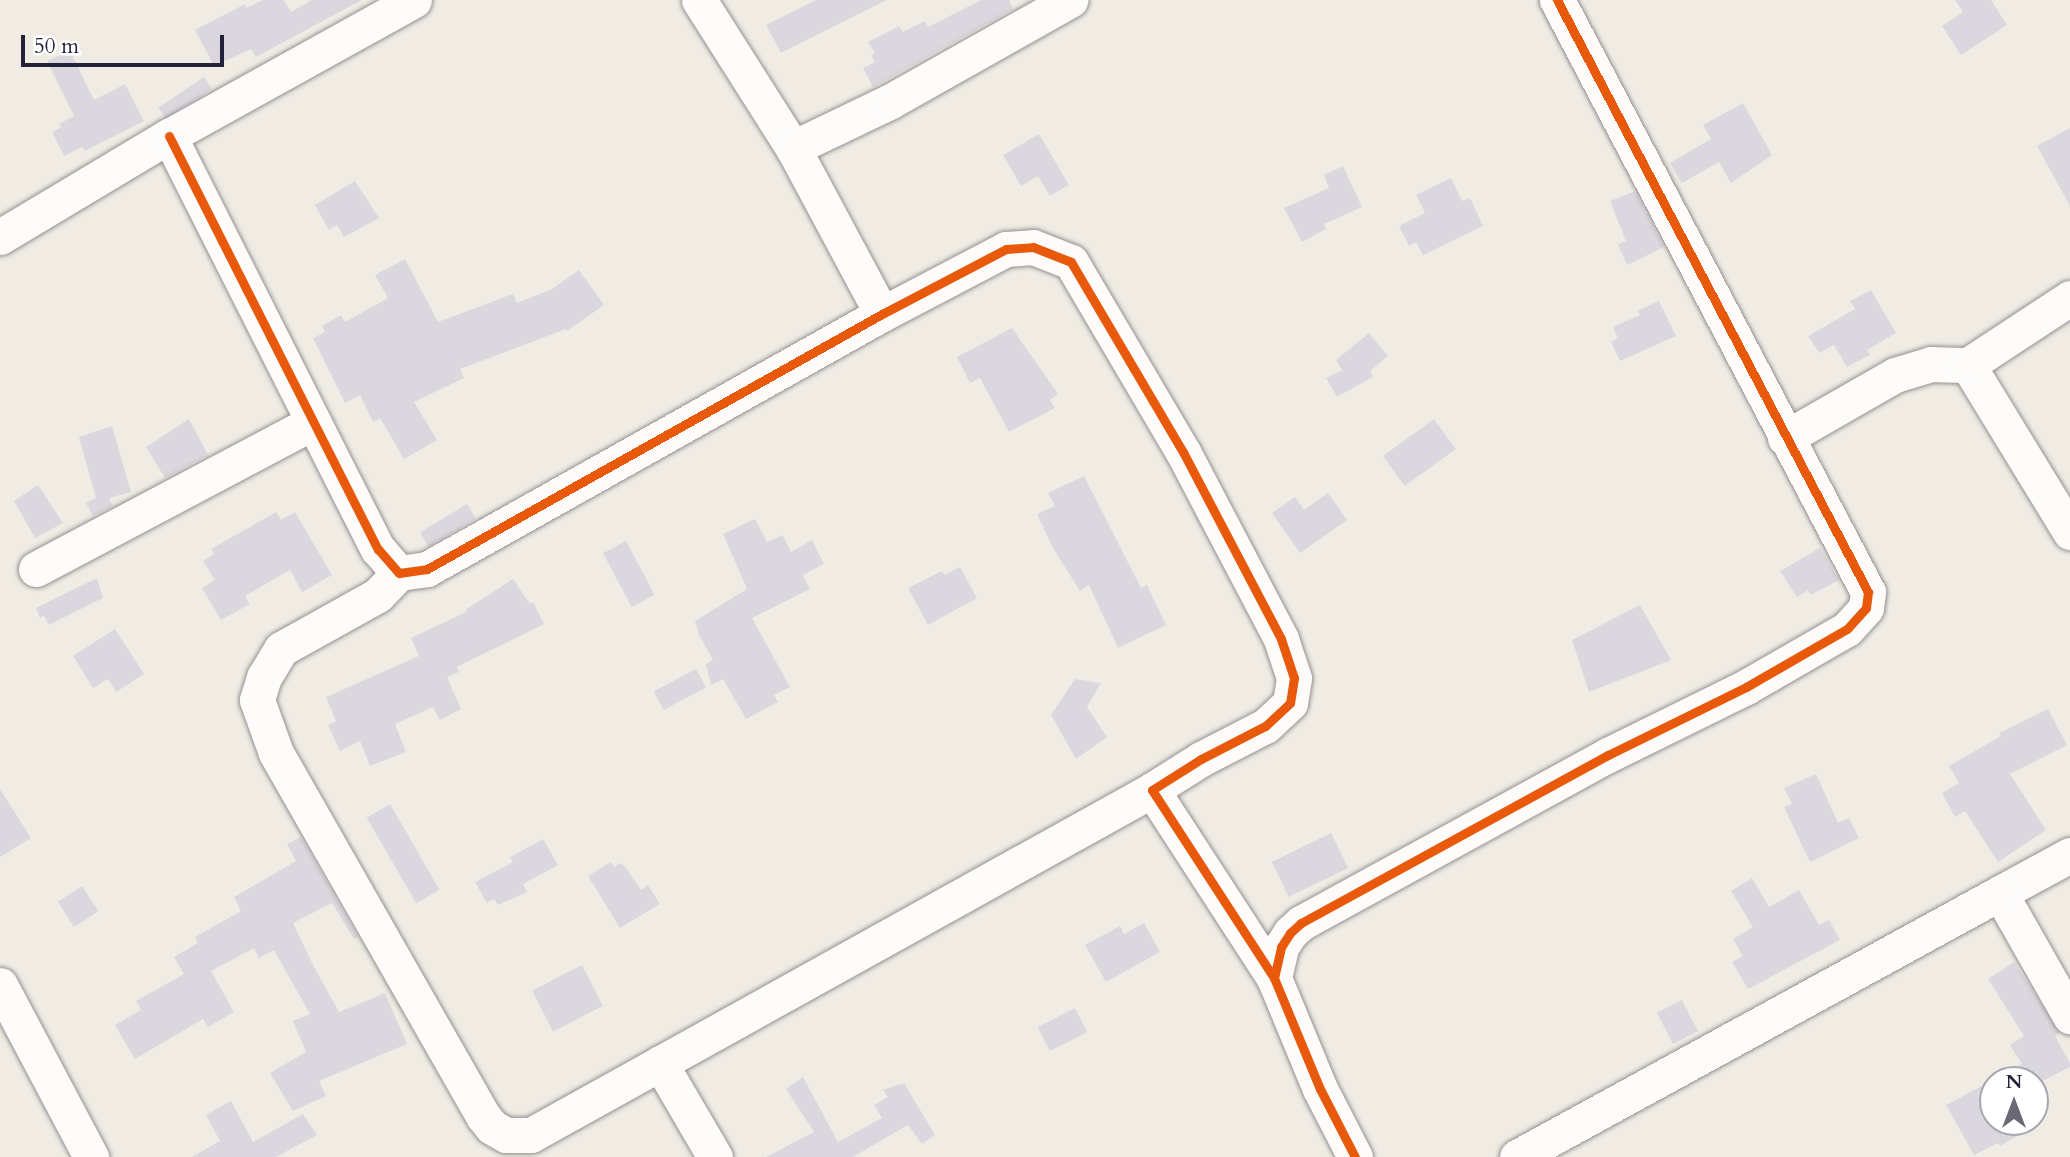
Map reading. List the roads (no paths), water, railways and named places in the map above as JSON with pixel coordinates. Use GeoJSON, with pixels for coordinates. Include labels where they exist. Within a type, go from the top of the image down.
{"type":"FeatureCollection","features":[{"type":"Feature","properties":{"kind":"street"},"geometry":{"type":"LineString","coordinates":[[0,237],[169,136],[414,0]]}},
{"type":"Feature","properties":{"kind":"street"},"geometry":{"type":"LineString","coordinates":[[699,0],[793,148],[882,314]]}},
{"type":"Feature","properties":{"kind":"street"},"geometry":{"type":"LineString","coordinates":[[793,148],[891,102],[1070,0]]}},
{"type":"Feature","properties":{"kind":"street"},"geometry":{"type":"LineString","coordinates":[[1274,978],[1282,947],[1290,933],[1301,923],[1608,755],[1746,687],[1847,629],[1866,608],[1868,592],[1558,0]]}},
{"type":"Feature","properties":{"kind":"street"},"geometry":{"type":"LineString","coordinates":[[169,136],[379,548],[399,573]]}},
{"type":"Feature","properties":{"kind":"street"},"geometry":{"type":"LineString","coordinates":[[1033,247],[1072,262],[1183,452],[1282,639],[1294,678],[1290,703],[1265,726],[1201,758],[1152,790],[531,1135],[506,1135],[492,1127],[276,753],[257,700],[264,677],[281,649],[379,595],[399,573],[427,569],[882,314],[1006,249],[1033,247]]}},
{"type":"Feature","properties":{"kind":"street"},"geometry":{"type":"LineString","coordinates":[[1785,438],[1895,375],[1931,364],[1968,365],[2070,298]]}},
{"type":"Feature","properties":{"kind":"street"},"geometry":{"type":"LineString","coordinates":[[1968,365],[2070,533]]}},
{"type":"Feature","properties":{"kind":"street"},"geometry":{"type":"LineString","coordinates":[[36,569],[314,422]]}},
{"type":"Feature","properties":{"kind":"street"},"geometry":{"type":"LineString","coordinates":[[1152,790],[1274,978],[1320,1089],[1355,1157]]}},
{"type":"Feature","properties":{"kind":"street"},"geometry":{"type":"LineString","coordinates":[[1527,1155],[2070,855]]}},
{"type":"Feature","properties":{"kind":"street"},"geometry":{"type":"LineString","coordinates":[[2000,892],[2070,1016]]}},
{"type":"Feature","properties":{"kind":"street"},"geometry":{"type":"LineString","coordinates":[[0,985],[91,1157]]}},
{"type":"Feature","properties":{"kind":"street"},"geometry":{"type":"LineString","coordinates":[[660,1063],[715,1157]]}}]}
